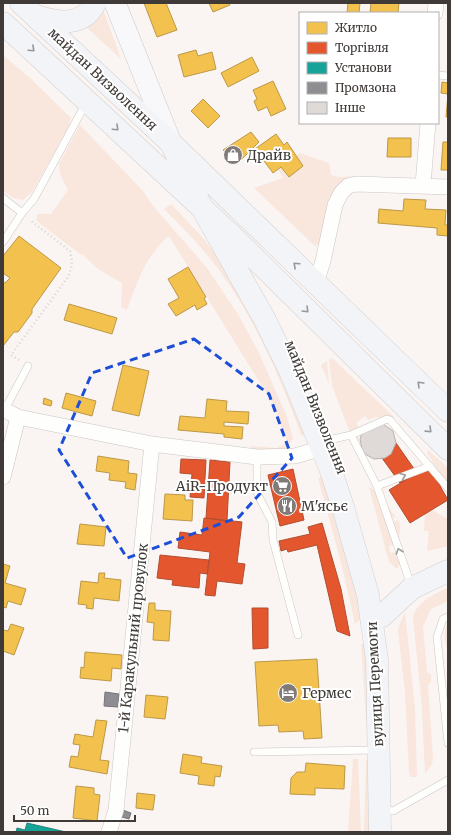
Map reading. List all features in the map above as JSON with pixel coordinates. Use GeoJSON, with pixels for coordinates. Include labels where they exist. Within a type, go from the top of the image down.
{"type":"FeatureCollection","features":[{"type":"Feature","properties":{"kind":"main road"},"geometry":{"type":"LineString","coordinates":[[28,9],[53,21],[71,21],[88,13],[95,3]]}},
{"type":"Feature","properties":{"kind":"main road","name":"майдан Визволення"},"geometry":{"type":"LineString","coordinates":[[28,9],[171,143],[444,404]]}},
{"type":"Feature","properties":{"kind":"main road","name":"майдан Визволення"},"geometry":{"type":"LineString","coordinates":[[3,23],[229,233],[448,449]]}},
{"type":"Feature","properties":{"kind":"main road","name":"майдан Визволення"},"geometry":{"type":"LineString","coordinates":[[171,143],[202,208],[265,320],[291,373],[335,441]]}},
{"type":"Feature","properties":{"kind":"main road","name":"майдан Визволення"},"geometry":{"type":"LineString","coordinates":[[194,165],[229,233],[281,323],[335,441]]}},
{"type":"Feature","properties":{"kind":"main road","name":"вулиця Перемоги"},"geometry":{"type":"LineString","coordinates":[[335,441],[346,515],[368,595],[377,618],[387,653],[392,741],[388,817],[380,832]]}},
{"type":"Feature","properties":{"kind":"main road"},"geometry":{"type":"LineString","coordinates":[[377,618],[412,588],[448,571]]}},
{"type":"Feature","properties":{"kind":"main road","name":"вулиця Перемоги"},"geometry":{"type":"LineString","coordinates":[[377,618],[379,750],[388,817]]}},
{"type":"Feature","properties":{"kind":"street"},"geometry":{"type":"LineString","coordinates":[[115,3],[171,143]]}},
{"type":"Feature","properties":{"kind":"street"},"geometry":{"type":"LineString","coordinates":[[423,186],[428,124]]}},
{"type":"Feature","properties":{"kind":"street"},"geometry":{"type":"LineString","coordinates":[[316,283],[323,261],[335,205],[341,192],[348,186],[356,184],[448,187]]}},
{"type":"Feature","properties":{"kind":"street"},"geometry":{"type":"LineString","coordinates":[[4,409],[18,417],[152,444],[257,457],[295,456],[335,441]]}},
{"type":"Feature","properties":{"kind":"street"},"geometry":{"type":"LineString","coordinates":[[3,477],[18,417]]}},
{"type":"Feature","properties":{"kind":"street","name":"1-й Каракульний провулок"},"geometry":{"type":"LineString","coordinates":[[109,832],[116,810],[152,444]]}},
{"type":"Feature","properties":{"kind":"lane"},"geometry":{"type":"LineString","coordinates":[[3,242],[22,213],[34,199],[87,101]]}},
{"type":"Feature","properties":{"kind":"lane"},"geometry":{"type":"LineString","coordinates":[[3,198],[22,213]]}},
{"type":"Feature","properties":{"kind":"lane"},"geometry":{"type":"LineString","coordinates":[[4,409],[28,366]]}},
{"type":"Feature","properties":{"kind":"lane"},"geometry":{"type":"LineString","coordinates":[[412,588],[377,486],[335,441],[387,419],[448,488]]}},
{"type":"Feature","properties":{"kind":"lane"},"geometry":{"type":"LineString","coordinates":[[257,457],[257,493],[272,522],[273,540],[298,635]]}},
{"type":"Feature","properties":{"kind":"lane"},"geometry":{"type":"LineString","coordinates":[[377,486],[430,466]]}},
{"type":"Feature","properties":{"kind":"lane"},"geometry":{"type":"LineString","coordinates":[[448,617],[443,619],[437,637],[445,688],[448,743]]}},
{"type":"Feature","properties":{"kind":"lane"},"geometry":{"type":"LineString","coordinates":[[254,752],[379,750]]}},
{"type":"Feature","properties":{"kind":"lane"},"geometry":{"type":"LineString","coordinates":[[388,817],[448,780]]}},
{"type":"Feature","properties":{"kind":"path"},"geometry":{"type":"LineString","coordinates":[[22,213],[70,251],[72,260],[68,277],[11,355],[28,366]]}},
{"type":"Feature","properties":{"kind":"highlighted area"},"geometry":{"type":"Polygon","coordinates":[[[194,339],[269,394],[292,458],[239,517],[127,558],[59,450],[92,373],[194,339]]]}},
{"type":"Feature","properties":{"kind":"shaded area"},"geometry":{"type":"Polygon","coordinates":[[[103,9],[121,59],[85,26],[103,9]]]}},
{"type":"Feature","properties":{"kind":"shaded area"},"geometry":{"type":"Polygon","coordinates":[[[3,55],[30,78],[71,118],[68,128],[32,192],[23,200],[13,198],[3,191],[3,55]]]}},
{"type":"Feature","properties":{"kind":"shaded area"},"geometry":{"type":"Polygon","coordinates":[[[80,125],[143,191],[153,206],[207,268],[239,316],[259,353],[287,417],[293,438],[289,445],[281,451],[251,449],[251,446],[277,448],[287,442],[273,404],[169,236],[161,243],[148,260],[127,310],[121,307],[122,283],[98,269],[82,254],[81,255],[37,221],[37,214],[51,214],[68,190],[60,174],[59,164],[80,125]]]}},
{"type":"Feature","properties":{"kind":"shaded area"},"geometry":{"type":"Polygon","coordinates":[[[300,153],[329,163],[331,175],[339,177],[361,176],[348,180],[321,243],[315,246],[254,188],[283,178],[278,169],[281,167],[289,177],[302,167],[295,156],[300,153]]]}},
{"type":"Feature","properties":{"kind":"shaded area"},"geometry":{"type":"Polygon","coordinates":[[[171,204],[203,238],[238,283],[312,439],[301,435],[276,371],[244,308],[213,262],[193,238],[164,209],[171,204]]]}},
{"type":"Feature","properties":{"kind":"shaded area"},"geometry":{"type":"Polygon","coordinates":[[[332,358],[394,417],[390,420],[376,417],[368,420],[365,416],[356,423],[360,429],[358,436],[359,442],[367,454],[356,449],[332,385],[329,360],[332,358]]]}},
{"type":"Feature","properties":{"kind":"shaded area"},"geometry":{"type":"Polygon","coordinates":[[[327,361],[329,384],[321,365],[327,361]]]}},
{"type":"Feature","properties":{"kind":"shaded area"},"geometry":{"type":"Polygon","coordinates":[[[428,450],[448,468],[448,485],[427,453],[428,450]]]}},
{"type":"Feature","properties":{"kind":"shaded area"},"geometry":{"type":"Polygon","coordinates":[[[324,476],[356,586],[362,618],[355,624],[342,566],[318,478],[324,476]]]}},
{"type":"Feature","properties":{"kind":"shaded area"},"geometry":{"type":"Polygon","coordinates":[[[369,487],[373,489],[396,517],[388,519],[384,517],[387,526],[389,523],[398,520],[400,524],[399,547],[396,545],[389,546],[390,553],[400,550],[400,564],[397,569],[389,562],[369,487]]]}},
{"type":"Feature","properties":{"kind":"shaded area"},"geometry":{"type":"Polygon","coordinates":[[[432,510],[448,519],[448,546],[427,551],[429,531],[424,531],[425,514],[432,510]]]}},
{"type":"Feature","properties":{"kind":"shaded area"},"geometry":{"type":"Polygon","coordinates":[[[448,588],[448,601],[431,609],[423,627],[427,672],[431,675],[431,682],[428,685],[433,758],[432,764],[425,774],[422,708],[413,617],[418,607],[422,603],[432,595],[448,588]]]}},
{"type":"Feature","properties":{"kind":"shaded area"},"geometry":{"type":"Polygon","coordinates":[[[405,612],[415,708],[417,777],[410,777],[409,772],[405,692],[398,631],[405,612]]]}},
{"type":"Feature","properties":{"kind":"shaded area"},"geometry":{"type":"Polygon","coordinates":[[[448,623],[448,651],[445,640],[445,630],[448,623]]]}},
{"type":"Feature","properties":{"kind":"shaded area"},"geometry":{"type":"Polygon","coordinates":[[[365,643],[373,733],[367,734],[361,644],[365,643]]]}},
{"type":"Feature","properties":{"kind":"shaded area"},"geometry":{"type":"Polygon","coordinates":[[[353,759],[358,759],[361,832],[348,832],[353,759]]]}},
{"type":"Feature","properties":{"kind":"shaded area"},"geometry":{"type":"Polygon","coordinates":[[[366,760],[373,760],[372,832],[364,832],[366,760]]]}},
{"type":"Feature","properties":{"kind":"building: Житло"},"geometry":{"type":"Polygon","coordinates":[[[144,3],[166,3],[177,30],[157,37],[144,3]]]}},
{"type":"Feature","properties":{"kind":"building: Житло"},"geometry":{"type":"Polygon","coordinates":[[[209,3],[229,3],[230,5],[213,12],[209,3]]]}},
{"type":"Feature","properties":{"kind":"building: Житло"},"geometry":{"type":"Polygon","coordinates":[[[348,3],[360,3],[359,12],[347,12],[348,3]]]}},
{"type":"Feature","properties":{"kind":"building: Житло"},"geometry":{"type":"Polygon","coordinates":[[[371,3],[399,3],[398,12],[370,12],[371,3]]]}},
{"type":"Feature","properties":{"kind":"building: Житло"},"geometry":{"type":"Polygon","coordinates":[[[196,50],[198,56],[212,52],[216,69],[184,77],[178,55],[196,50]]]}},
{"type":"Feature","properties":{"kind":"building: Житло"},"geometry":{"type":"Polygon","coordinates":[[[252,57],[259,71],[228,87],[221,73],[252,57]]]}},
{"type":"Feature","properties":{"kind":"building: Житло"},"geometry":{"type":"Polygon","coordinates":[[[273,81],[286,109],[271,116],[267,107],[258,111],[254,101],[257,99],[253,90],[273,81]]]}},
{"type":"Feature","properties":{"kind":"building: Житло"},"geometry":{"type":"Polygon","coordinates":[[[442,82],[448,83],[448,94],[441,93],[442,82]]]}},
{"type":"Feature","properties":{"kind":"building: Житло"},"geometry":{"type":"Polygon","coordinates":[[[448,94],[448,117],[446,117],[448,94]]]}},
{"type":"Feature","properties":{"kind":"building: Житло"},"geometry":{"type":"Polygon","coordinates":[[[203,99],[220,116],[208,128],[191,111],[203,99]]]}},
{"type":"Feature","properties":{"kind":"building: Житло"},"geometry":{"type":"Polygon","coordinates":[[[251,132],[259,142],[240,161],[231,153],[223,150],[251,132]]]}},
{"type":"Feature","properties":{"kind":"building: Житло"},"geometry":{"type":"Polygon","coordinates":[[[276,134],[284,145],[287,142],[303,166],[289,177],[281,167],[273,173],[255,149],[276,134]]]}},
{"type":"Feature","properties":{"kind":"building: Житло"},"geometry":{"type":"Polygon","coordinates":[[[388,138],[411,138],[411,157],[387,157],[388,138]]]}},
{"type":"Feature","properties":{"kind":"building: Житло"},"geometry":{"type":"Polygon","coordinates":[[[443,142],[448,142],[448,170],[441,170],[443,142]]]}},
{"type":"Feature","properties":{"kind":"building: Житло"},"geometry":{"type":"Polygon","coordinates":[[[404,199],[426,200],[425,209],[446,210],[445,225],[448,225],[448,236],[437,235],[437,228],[378,223],[379,209],[403,211],[404,199]]]}},
{"type":"Feature","properties":{"kind":"building: Житло"},"geometry":{"type":"Polygon","coordinates":[[[19,236],[61,268],[32,309],[32,313],[18,332],[14,332],[3,346],[3,282],[5,283],[10,278],[3,273],[3,256],[19,236]]]}},
{"type":"Feature","properties":{"kind":"building: Житло"},"geometry":{"type":"Polygon","coordinates":[[[188,267],[206,297],[204,298],[207,304],[197,310],[195,305],[176,316],[168,304],[179,298],[168,279],[188,267]]]}},
{"type":"Feature","properties":{"kind":"building: Житло"},"geometry":{"type":"Polygon","coordinates":[[[69,304],[117,318],[112,334],[64,320],[69,304]]]}},
{"type":"Feature","properties":{"kind":"building: Житло"},"geometry":{"type":"Polygon","coordinates":[[[123,365],[149,371],[139,416],[112,410],[123,365]]]}},
{"type":"Feature","properties":{"kind":"building: Житло"},"geometry":{"type":"Polygon","coordinates":[[[66,393],[96,401],[92,416],[62,408],[66,393]]]}},
{"type":"Feature","properties":{"kind":"building: Житло"},"geometry":{"type":"Polygon","coordinates":[[[44,398],[52,401],[51,406],[43,404],[44,398]]]}},
{"type":"Feature","properties":{"kind":"building: Житло"},"geometry":{"type":"Polygon","coordinates":[[[207,399],[227,401],[226,411],[249,412],[248,424],[224,422],[224,426],[243,427],[242,439],[224,437],[224,434],[178,430],[180,416],[205,418],[207,399]]]}},
{"type":"Feature","properties":{"kind":"building: Житло"},"geometry":{"type":"Polygon","coordinates":[[[98,456],[129,461],[128,473],[137,474],[135,490],[125,488],[126,482],[109,480],[110,473],[96,471],[98,456]]]}},
{"type":"Feature","properties":{"kind":"building: Житло"},"geometry":{"type":"Polygon","coordinates":[[[165,494],[185,495],[185,500],[193,500],[192,521],[163,519],[165,494]]]}},
{"type":"Feature","properties":{"kind":"building: Житло"},"geometry":{"type":"Polygon","coordinates":[[[80,524],[106,527],[104,546],[77,544],[80,524]]]}},
{"type":"Feature","properties":{"kind":"building: Житло"},"geometry":{"type":"Polygon","coordinates":[[[3,564],[10,566],[5,583],[26,589],[21,605],[8,601],[6,608],[3,607],[3,564]]]}},
{"type":"Feature","properties":{"kind":"building: Житло"},"geometry":{"type":"Polygon","coordinates":[[[99,573],[105,573],[104,578],[121,580],[119,601],[94,598],[93,609],[86,608],[87,605],[78,604],[81,581],[98,583],[99,573]]]}},
{"type":"Feature","properties":{"kind":"building: Житло"},"geometry":{"type":"Polygon","coordinates":[[[149,603],[155,603],[155,610],[171,611],[169,641],[153,640],[154,623],[147,622],[149,603]]]}},
{"type":"Feature","properties":{"kind":"building: Житло"},"geometry":{"type":"Polygon","coordinates":[[[11,624],[24,628],[14,655],[3,651],[3,630],[8,631],[11,624]]]}},
{"type":"Feature","properties":{"kind":"building: Житло"},"geometry":{"type":"Polygon","coordinates":[[[85,652],[122,655],[121,669],[112,668],[111,681],[80,678],[81,667],[84,668],[85,652]]]}},
{"type":"Feature","properties":{"kind":"building: Житло","name":"Гермес"},"geometry":{"type":"Polygon","coordinates":[[[317,659],[322,738],[304,739],[303,731],[279,732],[278,725],[259,726],[255,662],[317,659]]]}},
{"type":"Feature","properties":{"kind":"building: Житло"},"geometry":{"type":"Polygon","coordinates":[[[146,695],[168,697],[165,719],[144,717],[146,695]]]}},
{"type":"Feature","properties":{"kind":"building: Житло"},"geometry":{"type":"Polygon","coordinates":[[[96,720],[107,721],[100,760],[109,761],[107,774],[69,767],[71,756],[78,757],[80,745],[73,744],[75,734],[93,737],[96,720]]]}},
{"type":"Feature","properties":{"kind":"building: Житло"},"geometry":{"type":"Polygon","coordinates":[[[183,754],[202,757],[201,763],[222,766],[220,777],[215,776],[214,786],[198,784],[199,776],[180,773],[183,754]]]}},
{"type":"Feature","properties":{"kind":"building: Житло"},"geometry":{"type":"Polygon","coordinates":[[[306,763],[345,766],[344,789],[315,788],[315,795],[290,794],[291,778],[297,772],[305,772],[306,763]]]}},
{"type":"Feature","properties":{"kind":"building: Житло"},"geometry":{"type":"Polygon","coordinates":[[[76,786],[94,788],[94,794],[100,795],[97,821],[73,818],[76,786]]]}},
{"type":"Feature","properties":{"kind":"building: Житло"},"geometry":{"type":"Polygon","coordinates":[[[137,793],[155,795],[153,810],[136,808],[137,793]]]}},
{"type":"Feature","properties":{"kind":"building: Торгівля"},"geometry":{"type":"Polygon","coordinates":[[[396,443],[417,473],[400,483],[382,458],[391,454],[396,443]]]}},
{"type":"Feature","properties":{"kind":"building: Торгівля"},"geometry":{"type":"Polygon","coordinates":[[[181,459],[206,460],[204,498],[190,497],[192,474],[180,473],[181,459]]]}},
{"type":"Feature","properties":{"kind":"building: Торгівля"},"geometry":{"type":"Polygon","coordinates":[[[210,460],[230,462],[227,521],[206,518],[210,460]]]}},
{"type":"Feature","properties":{"kind":"building: Торгівля"},"geometry":{"type":"Polygon","coordinates":[[[429,466],[448,500],[410,523],[389,490],[429,466]]]}},
{"type":"Feature","properties":{"kind":"building: Торгівля"},"geometry":{"type":"Polygon","coordinates":[[[293,469],[304,520],[280,526],[268,475],[293,469]]]}},
{"type":"Feature","properties":{"kind":"building: Торгівля"},"geometry":{"type":"Polygon","coordinates":[[[204,518],[242,522],[237,563],[245,564],[242,584],[217,581],[215,596],[205,595],[210,552],[178,548],[180,532],[202,535],[204,518]]]}},
{"type":"Feature","properties":{"kind":"building: Торгівля"},"geometry":{"type":"Polygon","coordinates":[[[322,523],[341,589],[350,636],[337,631],[317,545],[288,552],[287,549],[281,551],[279,541],[310,534],[308,527],[322,523]]]}},
{"type":"Feature","properties":{"kind":"building: Торгівля"},"geometry":{"type":"Polygon","coordinates":[[[160,555],[209,560],[207,574],[200,573],[199,588],[172,585],[173,580],[157,578],[160,555]]]}},
{"type":"Feature","properties":{"kind":"building: Торгівля"},"geometry":{"type":"Polygon","coordinates":[[[252,608],[268,608],[268,648],[253,649],[252,608]]]}},
{"type":"Feature","properties":{"kind":"building: Установи"},"geometry":{"type":"Polygon","coordinates":[[[27,823],[66,832],[16,832],[17,828],[25,830],[27,823]]]}},
{"type":"Feature","properties":{"kind":"building: Промзона"},"geometry":{"type":"Polygon","coordinates":[[[105,692],[119,694],[118,707],[104,706],[105,692]]]}},
{"type":"Feature","properties":{"kind":"building: Промзона"},"geometry":{"type":"Polygon","coordinates":[[[120,809],[131,813],[129,819],[118,816],[120,809]]]}},
{"type":"Feature","properties":{"kind":"building: Інше"},"geometry":{"type":"Polygon","coordinates":[[[383,424],[393,431],[396,443],[391,454],[385,458],[374,459],[365,454],[362,449],[360,439],[362,433],[383,424]]]}},
{"type":"Feature","properties":{"kind":"place","name":"Драйв"},"geometry":{"type":"Point","coordinates":[233,155]}},
{"type":"Feature","properties":{"kind":"place","name":"AiR-Продукт"},"geometry":{"type":"Point","coordinates":[282,486]}},
{"type":"Feature","properties":{"kind":"place","name":"М'ясьє"},"geometry":{"type":"Point","coordinates":[287,506]}},
{"type":"Feature","properties":{"kind":"place","name":"Гермес"},"geometry":{"type":"Point","coordinates":[288,693]}}]}
